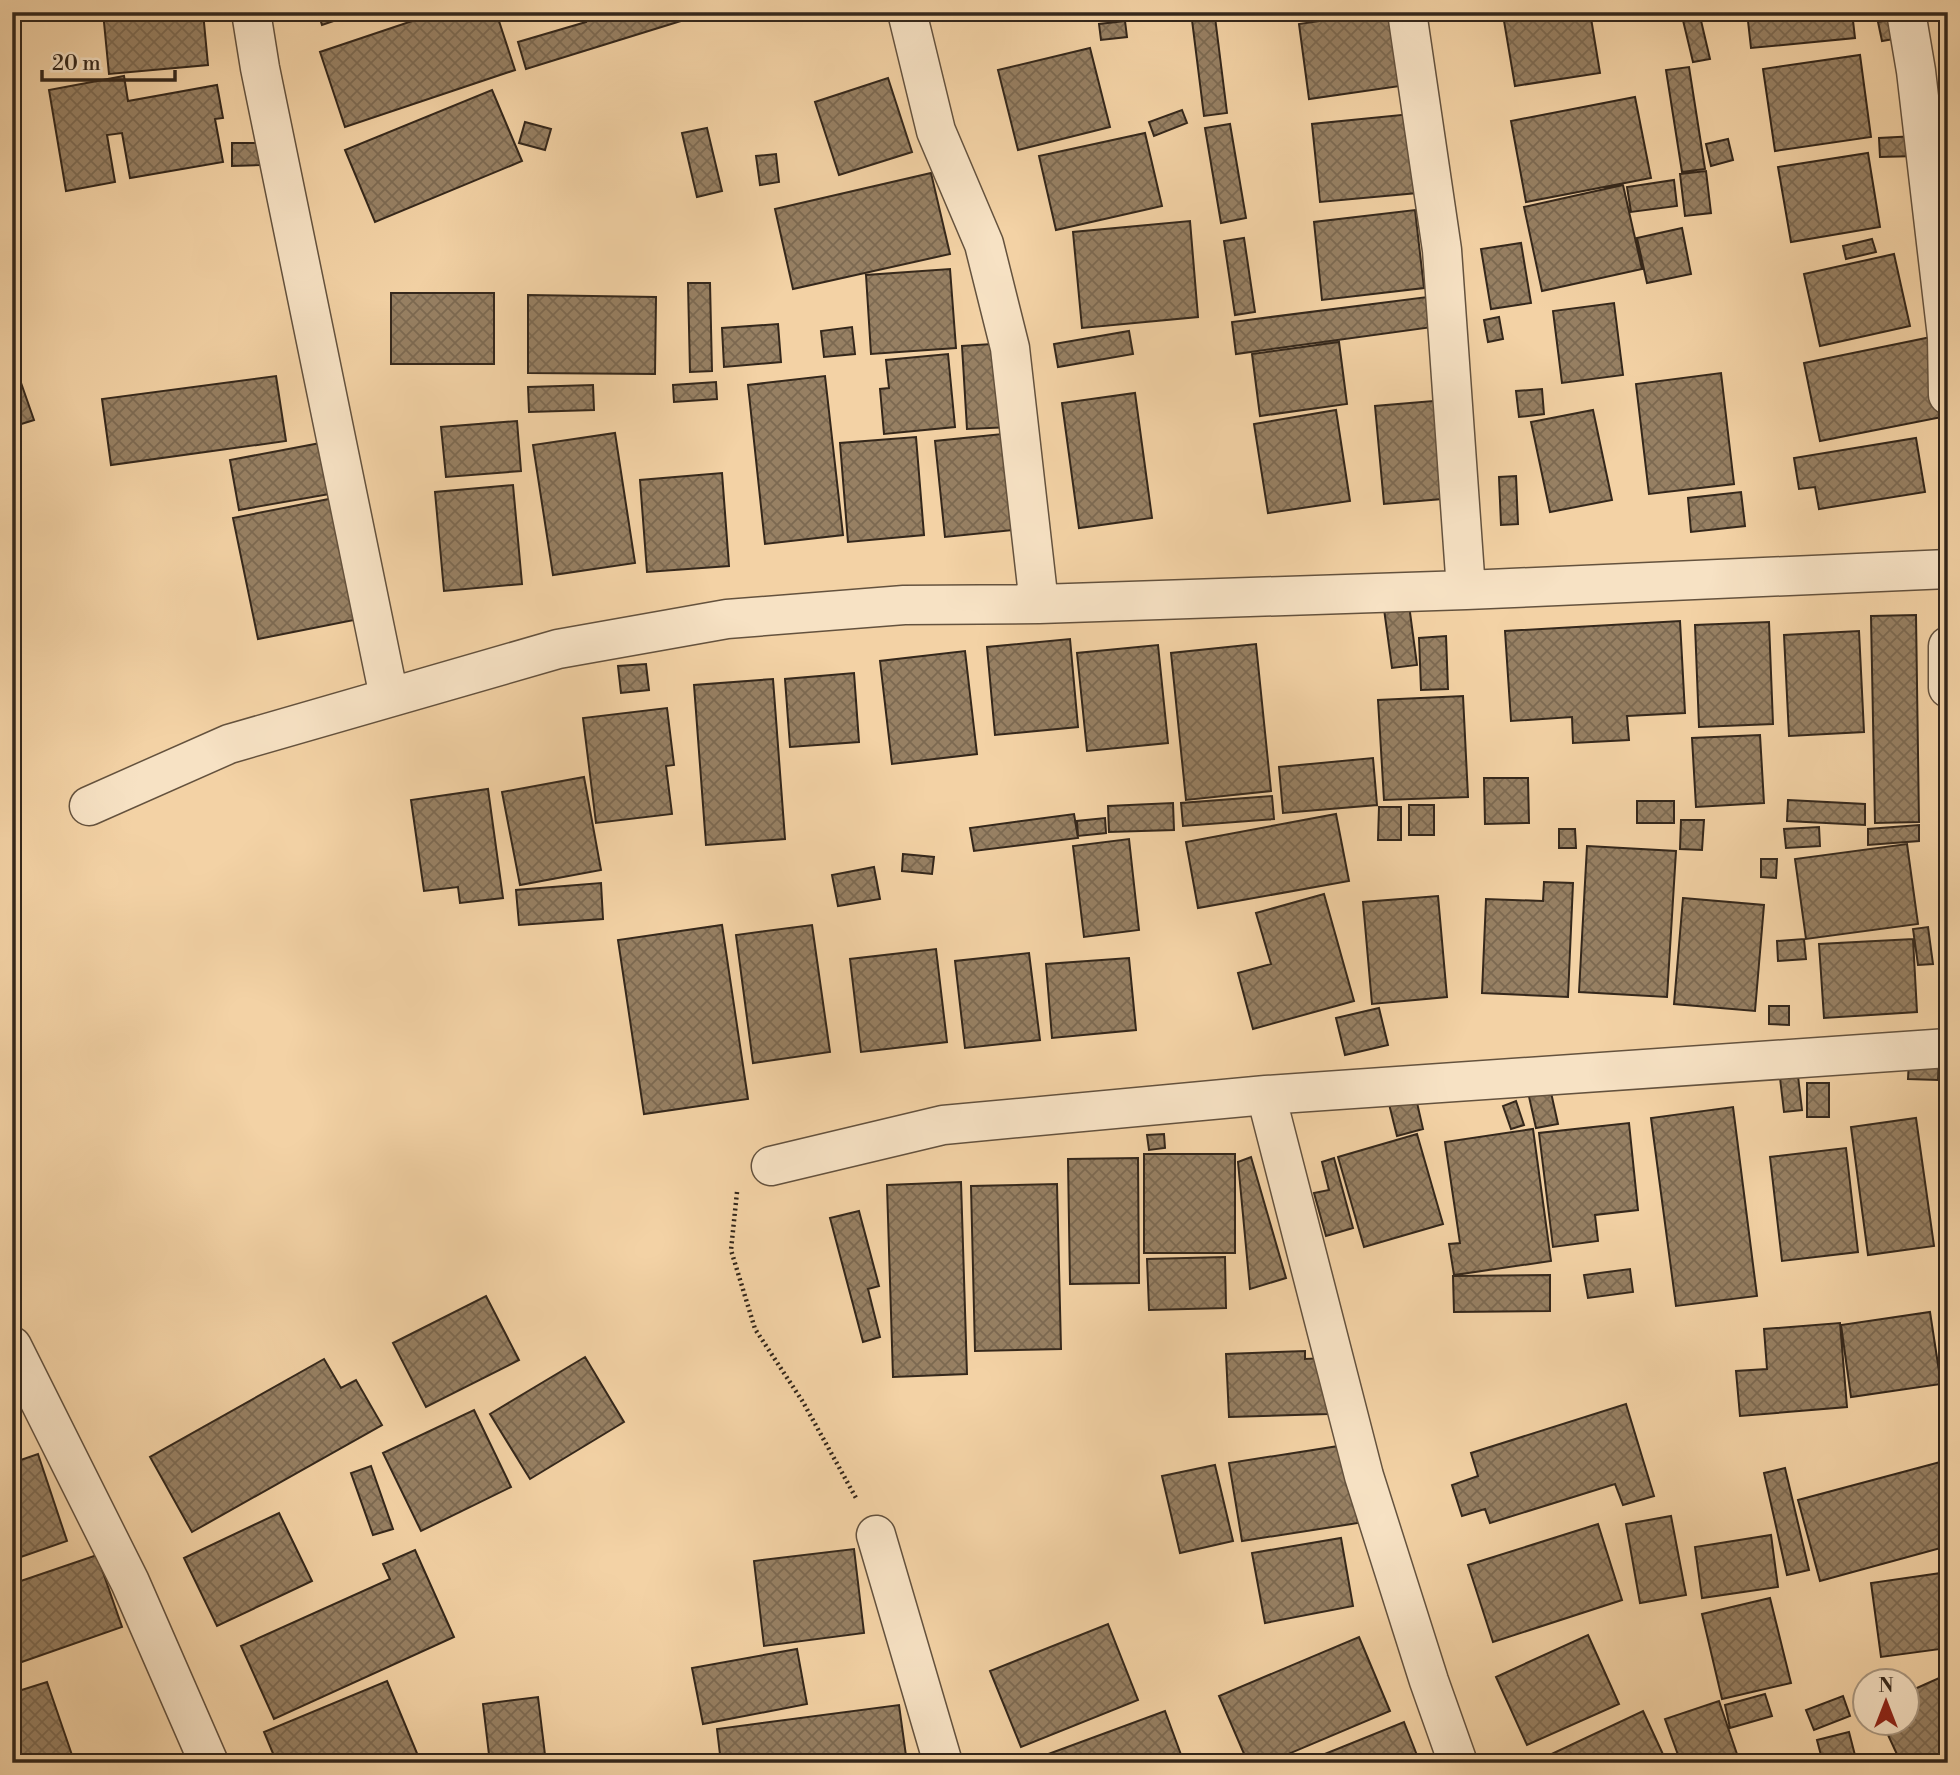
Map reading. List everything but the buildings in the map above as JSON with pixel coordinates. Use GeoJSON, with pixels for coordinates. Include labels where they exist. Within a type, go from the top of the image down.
{"type":"FeatureCollection","features":[{"type":"Feature","properties":{"kind":"street"},"geometry":{"type":"LineString","coordinates":[[251,12],[260,68],[389,697]]}},
{"type":"Feature","properties":{"kind":"street"},"geometry":{"type":"LineString","coordinates":[[907,12],[936,131],[984,244],[1010,348],[1039,604]]}},
{"type":"Feature","properties":{"kind":"street"},"geometry":{"type":"LineString","coordinates":[[1407,12],[1442,250],[1466,590]]}},
{"type":"Feature","properties":{"kind":"street"},"geometry":{"type":"LineString","coordinates":[[1906,12],[1916,71],[1947,337],[1948,395]]}},
{"type":"Feature","properties":{"kind":"street"},"geometry":{"type":"LineString","coordinates":[[89,806],[229,744],[389,697],[558,649],[727,619],[904,606],[1466,590],[1948,569]]}},
{"type":"Feature","properties":{"kind":"street"},"geometry":{"type":"LineString","coordinates":[[1948,646],[1948,688]]}},
{"type":"Feature","properties":{"kind":"street"},"geometry":{"type":"LineString","coordinates":[[771,1166],[943,1125],[1266,1095],[1948,1048]]}},
{"type":"Feature","properties":{"kind":"street"},"geometry":{"type":"LineString","coordinates":[[1266,1095],[1364,1476],[1458,1763]]}},
{"type":"Feature","properties":{"kind":"street"},"geometry":{"type":"LineString","coordinates":[[12,1346],[130,1582],[209,1763]]}},
{"type":"Feature","properties":{"kind":"street"},"geometry":{"type":"LineString","coordinates":[[876,1535],[943,1763]]}},
{"type":"Feature","properties":{"kind":"path"},"geometry":{"type":"LineString","coordinates":[[771,1166],[737,1192],[731,1250],[755,1329],[803,1402],[876,1535]]}}]}
